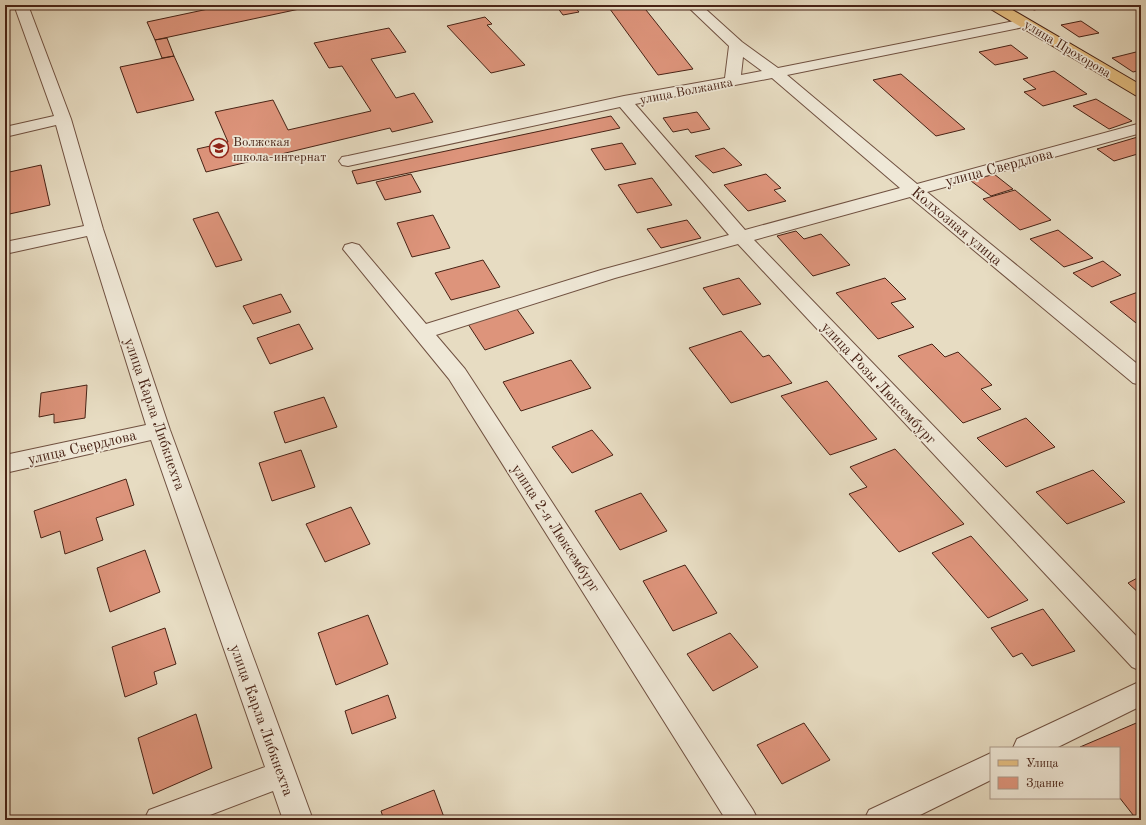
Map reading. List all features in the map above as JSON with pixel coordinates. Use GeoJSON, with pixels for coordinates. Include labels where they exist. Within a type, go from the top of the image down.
{"type":"FeatureCollection","features":[{"type":"Feature","properties":{"kind":"main road","name":"улица Прохорова"},"geometry":{"type":"LineString","coordinates":[[994,5],[1141,92]]}},
{"type":"Feature","properties":{"kind":"street","name":"улица Карла Либкнехта"},"geometry":{"type":"LineString","coordinates":[[21,5],[63,118],[94,229],[159,430],[298,820]]}},
{"type":"Feature","properties":{"kind":"street","name":"Колхозная улица"},"geometry":{"type":"LineString","coordinates":[[693,5],[736,45],[775,73],[913,190],[1141,378]]}},
{"type":"Feature","properties":{"kind":"street","name":"улица Волжанка"},"geometry":{"type":"LineString","coordinates":[[348,161],[624,102],[1024,23]]}},
{"type":"Feature","properties":{"kind":"street"},"geometry":{"type":"LineString","coordinates":[[732,81],[736,45]]}},
{"type":"Feature","properties":{"kind":"street","name":"улица Розы Люксембург"},"geometry":{"type":"LineString","coordinates":[[624,102],[741,237],[1141,659]]}},
{"type":"Feature","properties":{"kind":"street"},"geometry":{"type":"LineString","coordinates":[[5,132],[63,118]]}},
{"type":"Feature","properties":{"kind":"street","name":"улица Свердлова"},"geometry":{"type":"LineString","coordinates":[[422,332],[608,274],[1141,128]]}},
{"type":"Feature","properties":{"kind":"street"},"geometry":{"type":"LineString","coordinates":[[5,248],[94,229]]}},
{"type":"Feature","properties":{"kind":"street","name":"улица 2-я Люксембург"},"geometry":{"type":"LineString","coordinates":[[352,249],[457,374],[743,820]]}},
{"type":"Feature","properties":{"kind":"street","name":"улица Свердлова"},"geometry":{"type":"LineString","coordinates":[[5,464],[159,430]]}},
{"type":"Feature","properties":{"kind":"street"},"geometry":{"type":"LineString","coordinates":[[1029,747],[1141,693]]}},
{"type":"Feature","properties":{"kind":"street"},"geometry":{"type":"LineString","coordinates":[[879,820],[990,766]]}},
{"type":"Feature","properties":{"kind":"street"},"geometry":{"type":"LineString","coordinates":[[159,820],[281,775]]}},
{"type":"Feature","properties":{"kind":"building"},"geometry":{"type":"Polygon","coordinates":[[[227,5],[318,5],[155,40],[147,22],[227,5]]]}},
{"type":"Feature","properties":{"kind":"building"},"geometry":{"type":"Polygon","coordinates":[[[573,5],[579,12],[563,15],[557,7],[573,5]]]}},
{"type":"Feature","properties":{"kind":"building"},"geometry":{"type":"Polygon","coordinates":[[[607,5],[642,5],[693,69],[658,75],[607,5]]]}},
{"type":"Feature","properties":{"kind":"building"},"geometry":{"type":"Polygon","coordinates":[[[1026,5],[1056,5],[1034,10],[1026,5]]]}},
{"type":"Feature","properties":{"kind":"building"},"geometry":{"type":"Polygon","coordinates":[[[485,17],[492,24],[487,25],[525,65],[491,73],[447,26],[485,17]]]}},
{"type":"Feature","properties":{"kind":"building"},"geometry":{"type":"Polygon","coordinates":[[[1081,21],[1099,33],[1079,37],[1061,25],[1081,21]]]}},
{"type":"Feature","properties":{"kind":"building"},"geometry":{"type":"Polygon","coordinates":[[[389,28],[406,52],[371,59],[396,98],[414,93],[433,122],[392,132],[390,128],[206,172],[197,149],[228,142],[215,112],[273,100],[288,130],[371,111],[342,66],[329,68],[314,43],[389,28]]]}},
{"type":"Feature","properties":{"kind":"building"},"geometry":{"type":"Polygon","coordinates":[[[167,38],[174,56],[162,58],[155,40],[167,38]]]}},
{"type":"Feature","properties":{"kind":"building"},"geometry":{"type":"Polygon","coordinates":[[[1011,45],[1028,58],[995,65],[979,52],[1011,45]]]}},
{"type":"Feature","properties":{"kind":"building"},"geometry":{"type":"Polygon","coordinates":[[[1136,52],[1141,55],[1141,70],[1133,72],[1112,58],[1136,52]]]}},
{"type":"Feature","properties":{"kind":"building"},"geometry":{"type":"Polygon","coordinates":[[[174,56],[194,100],[137,113],[120,67],[174,56]]]}},
{"type":"Feature","properties":{"kind":"building"},"geometry":{"type":"Polygon","coordinates":[[[1054,71],[1087,94],[1043,106],[1024,92],[1036,89],[1023,79],[1054,71]]]}},
{"type":"Feature","properties":{"kind":"building"},"geometry":{"type":"Polygon","coordinates":[[[901,74],[965,129],[936,136],[873,80],[901,74]]]}},
{"type":"Feature","properties":{"kind":"building"},"geometry":{"type":"Polygon","coordinates":[[[1096,99],[1132,121],[1109,129],[1073,106],[1096,99]]]}},
{"type":"Feature","properties":{"kind":"building"},"geometry":{"type":"Polygon","coordinates":[[[697,112],[710,129],[691,133],[688,129],[673,132],[663,118],[697,112]]]}},
{"type":"Feature","properties":{"kind":"building"},"geometry":{"type":"Polygon","coordinates":[[[611,116],[620,128],[357,184],[352,171],[611,116]]]}},
{"type":"Feature","properties":{"kind":"building"},"geometry":{"type":"Polygon","coordinates":[[[1141,136],[1141,153],[1114,161],[1097,149],[1141,136]]]}},
{"type":"Feature","properties":{"kind":"building"},"geometry":{"type":"Polygon","coordinates":[[[622,143],[636,164],[605,170],[591,149],[622,143]]]}},
{"type":"Feature","properties":{"kind":"building"},"geometry":{"type":"Polygon","coordinates":[[[724,148],[742,165],[713,173],[695,156],[724,148]]]}},
{"type":"Feature","properties":{"kind":"building"},"geometry":{"type":"Polygon","coordinates":[[[41,165],[50,205],[5,215],[5,186],[7,185],[5,173],[41,165]]]}},
{"type":"Feature","properties":{"kind":"building"},"geometry":{"type":"Polygon","coordinates":[[[411,174],[421,192],[385,200],[376,182],[411,174]]]}},
{"type":"Feature","properties":{"kind":"building"},"geometry":{"type":"Polygon","coordinates":[[[766,174],[781,188],[774,190],[786,201],[748,211],[724,185],[766,174]]]}},
{"type":"Feature","properties":{"kind":"building"},"geometry":{"type":"Polygon","coordinates":[[[994,174],[1013,189],[991,196],[971,181],[994,174]]]}},
{"type":"Feature","properties":{"kind":"building"},"geometry":{"type":"Polygon","coordinates":[[[652,178],[672,205],[637,213],[618,185],[652,178]]]}},
{"type":"Feature","properties":{"kind":"building"},"geometry":{"type":"Polygon","coordinates":[[[1015,190],[1051,220],[1020,230],[983,199],[1015,190]]]}},
{"type":"Feature","properties":{"kind":"building"},"geometry":{"type":"Polygon","coordinates":[[[218,212],[242,260],[216,267],[193,219],[218,212]]]}},
{"type":"Feature","properties":{"kind":"building"},"geometry":{"type":"Polygon","coordinates":[[[433,215],[450,248],[412,257],[397,223],[433,215]]]}},
{"type":"Feature","properties":{"kind":"building"},"geometry":{"type":"Polygon","coordinates":[[[687,220],[701,238],[661,248],[647,229],[687,220]]]}},
{"type":"Feature","properties":{"kind":"building"},"geometry":{"type":"Polygon","coordinates":[[[1058,230],[1093,258],[1064,267],[1030,239],[1058,230]]]}},
{"type":"Feature","properties":{"kind":"building"},"geometry":{"type":"Polygon","coordinates":[[[796,231],[804,239],[821,234],[850,265],[813,276],[777,236],[796,231]]]}},
{"type":"Feature","properties":{"kind":"building"},"geometry":{"type":"Polygon","coordinates":[[[483,260],[500,287],[451,300],[435,273],[483,260]]]}},
{"type":"Feature","properties":{"kind":"building"},"geometry":{"type":"Polygon","coordinates":[[[1103,261],[1121,275],[1092,287],[1073,273],[1103,261]]]}},
{"type":"Feature","properties":{"kind":"building"},"geometry":{"type":"Polygon","coordinates":[[[739,278],[761,304],[723,315],[703,288],[739,278]]]}},
{"type":"Feature","properties":{"kind":"building"},"geometry":{"type":"Polygon","coordinates":[[[885,278],[906,299],[891,303],[914,327],[878,339],[836,293],[885,278]]]}},
{"type":"Feature","properties":{"kind":"building"},"geometry":{"type":"Polygon","coordinates":[[[1141,291],[1141,327],[1110,302],[1141,291]]]}},
{"type":"Feature","properties":{"kind":"building"},"geometry":{"type":"Polygon","coordinates":[[[281,294],[291,312],[253,324],[243,306],[281,294]]]}},
{"type":"Feature","properties":{"kind":"building"},"geometry":{"type":"Polygon","coordinates":[[[516,308],[534,333],[485,350],[468,324],[516,308]]]}},
{"type":"Feature","properties":{"kind":"building"},"geometry":{"type":"Polygon","coordinates":[[[299,324],[313,349],[270,364],[257,338],[299,324]]]}},
{"type":"Feature","properties":{"kind":"building"},"geometry":{"type":"Polygon","coordinates":[[[741,331],[763,357],[769,355],[792,383],[731,403],[689,348],[741,331]]]}},
{"type":"Feature","properties":{"kind":"building"},"geometry":{"type":"Polygon","coordinates":[[[932,344],[945,357],[958,352],[992,385],[981,389],[1001,409],[963,423],[898,356],[932,344]]]}},
{"type":"Feature","properties":{"kind":"building"},"geometry":{"type":"Polygon","coordinates":[[[571,360],[591,388],[521,411],[503,382],[571,360]]]}},
{"type":"Feature","properties":{"kind":"building"},"geometry":{"type":"Polygon","coordinates":[[[827,381],[877,439],[830,455],[781,396],[827,381]]]}},
{"type":"Feature","properties":{"kind":"building"},"geometry":{"type":"Polygon","coordinates":[[[87,385],[85,418],[54,423],[54,414],[39,417],[41,393],[87,385]]]}},
{"type":"Feature","properties":{"kind":"building"},"geometry":{"type":"Polygon","coordinates":[[[324,397],[337,427],[285,443],[274,412],[324,397]]]}},
{"type":"Feature","properties":{"kind":"building"},"geometry":{"type":"Polygon","coordinates":[[[1026,418],[1055,447],[1006,467],[977,438],[1026,418]]]}},
{"type":"Feature","properties":{"kind":"building"},"geometry":{"type":"Polygon","coordinates":[[[592,430],[613,455],[572,473],[552,447],[592,430]]]}},
{"type":"Feature","properties":{"kind":"building"},"geometry":{"type":"Polygon","coordinates":[[[895,449],[964,524],[899,552],[849,494],[867,487],[850,467],[895,449]]]}},
{"type":"Feature","properties":{"kind":"building"},"geometry":{"type":"Polygon","coordinates":[[[301,450],[315,487],[272,501],[259,463],[301,450]]]}},
{"type":"Feature","properties":{"kind":"building"},"geometry":{"type":"Polygon","coordinates":[[[1093,470],[1125,502],[1067,524],[1036,492],[1093,470]]]}},
{"type":"Feature","properties":{"kind":"building"},"geometry":{"type":"Polygon","coordinates":[[[126,479],[134,505],[96,518],[103,540],[65,554],[60,531],[41,538],[34,511],[126,479]]]}},
{"type":"Feature","properties":{"kind":"building"},"geometry":{"type":"Polygon","coordinates":[[[641,493],[667,531],[620,550],[595,511],[641,493]]]}},
{"type":"Feature","properties":{"kind":"building"},"geometry":{"type":"Polygon","coordinates":[[[351,507],[370,544],[325,562],[306,524],[351,507]]]}},
{"type":"Feature","properties":{"kind":"building"},"geometry":{"type":"Polygon","coordinates":[[[971,536],[1028,600],[988,618],[932,553],[971,536]]]}},
{"type":"Feature","properties":{"kind":"building"},"geometry":{"type":"Polygon","coordinates":[[[145,550],[160,592],[110,612],[97,568],[145,550]]]}},
{"type":"Feature","properties":{"kind":"building"},"geometry":{"type":"Polygon","coordinates":[[[685,565],[717,613],[673,631],[643,581],[685,565]]]}},
{"type":"Feature","properties":{"kind":"building"},"geometry":{"type":"Polygon","coordinates":[[[1141,576],[1141,595],[1128,583],[1141,576]]]}},
{"type":"Feature","properties":{"kind":"building"},"geometry":{"type":"Polygon","coordinates":[[[1043,609],[1075,651],[1032,666],[1022,653],[1013,657],[991,628],[1043,609]]]}},
{"type":"Feature","properties":{"kind":"building"},"geometry":{"type":"Polygon","coordinates":[[[368,615],[388,664],[336,685],[318,633],[368,615]]]}},
{"type":"Feature","properties":{"kind":"building"},"geometry":{"type":"Polygon","coordinates":[[[165,628],[176,664],[154,672],[157,684],[125,697],[112,647],[165,628]]]}},
{"type":"Feature","properties":{"kind":"building"},"geometry":{"type":"Polygon","coordinates":[[[730,633],[758,667],[713,691],[687,654],[730,633]]]}},
{"type":"Feature","properties":{"kind":"building"},"geometry":{"type":"Polygon","coordinates":[[[388,695],[396,718],[352,734],[345,711],[388,695]]]}},
{"type":"Feature","properties":{"kind":"building"},"geometry":{"type":"Polygon","coordinates":[[[196,714],[212,768],[153,794],[138,738],[196,714]]]}},
{"type":"Feature","properties":{"kind":"building"},"geometry":{"type":"Polygon","coordinates":[[[1141,721],[1141,820],[1137,820],[1120,798],[1120,747],[1080,747],[1141,721]]]}},
{"type":"Feature","properties":{"kind":"building"},"geometry":{"type":"Polygon","coordinates":[[[804,723],[830,760],[782,784],[757,745],[804,723]]]}},
{"type":"Feature","properties":{"kind":"building"},"geometry":{"type":"Polygon","coordinates":[[[434,790],[445,820],[384,820],[381,811],[434,790]]]}},
{"type":"Feature","properties":{"kind":"place","name":"Волжская школа-интернат"},"geometry":{"type":"Point","coordinates":[219,148]}}]}
